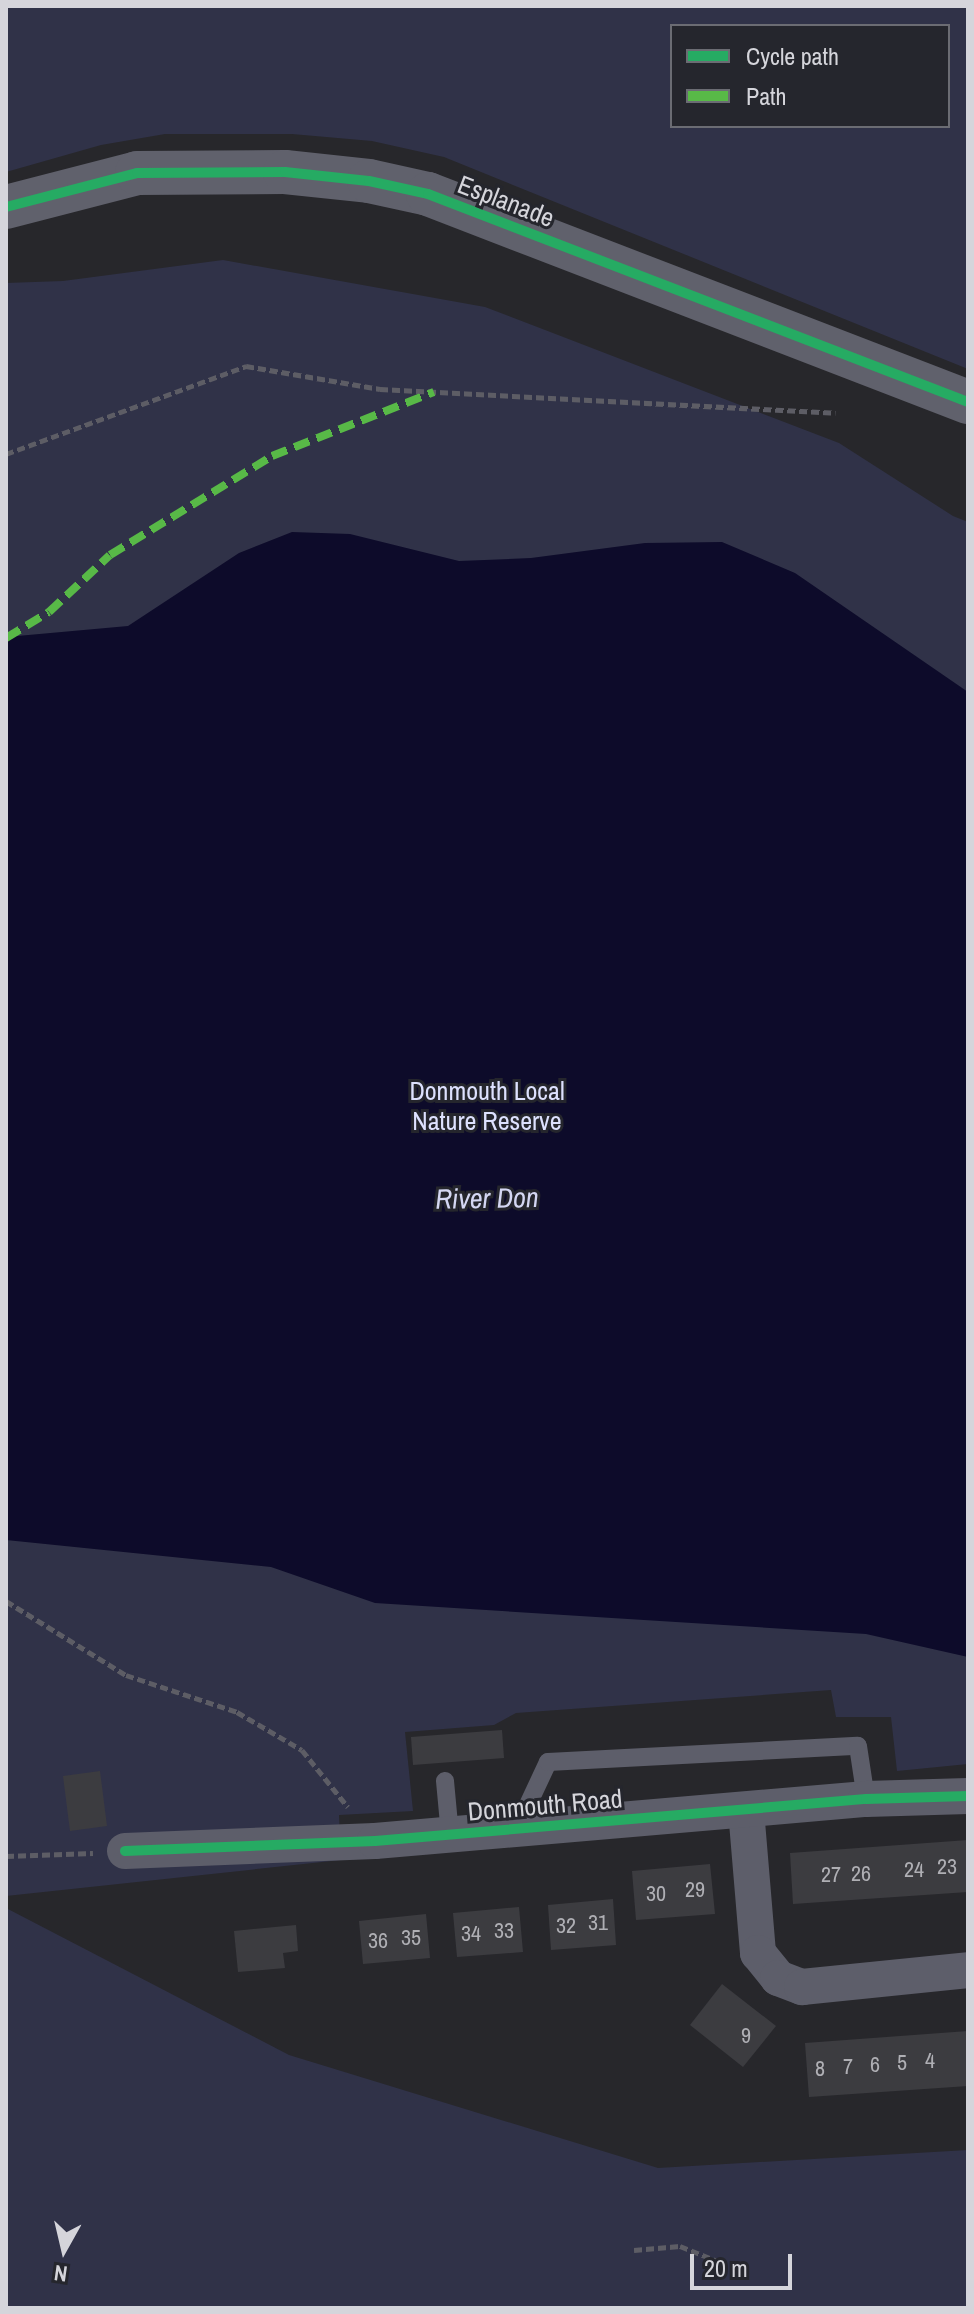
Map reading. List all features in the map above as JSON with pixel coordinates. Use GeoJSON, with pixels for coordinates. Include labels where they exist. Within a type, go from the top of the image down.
{"type":"FeatureCollection","features":[{"type":"Feature","properties":{"kind":"street","name":"Esplanade"},"geometry":{"type":"LineString","coordinates":[[6,207],[137,173],[208,170],[285,172],[369,181],[428,194],[968,402]]}},
{"type":"Feature","properties":{"kind":"street","name":"Donmouth Road"},"geometry":{"type":"LineString","coordinates":[[125,1851],[375,1841],[866,1799],[968,1796]]}},
{"type":"Feature","properties":{"kind":"street"},"geometry":{"type":"LineString","coordinates":[[746,1810],[758,1953],[778,1978],[802,1987],[958,1974],[968,1970]]}},
{"type":"Feature","properties":{"kind":"lane"},"geometry":{"type":"LineString","coordinates":[[533,1828],[526,1809],[548,1762],[858,1746],[866,1799]]}},
{"type":"Feature","properties":{"kind":"lane"},"geometry":{"type":"LineString","coordinates":[[445,1781],[450,1835]]}},
{"type":"Feature","properties":{"kind":"path"},"geometry":{"type":"LineString","coordinates":[[6,454],[246,366],[380,389],[835,413]]}},
{"type":"Feature","properties":{"kind":"path"},"geometry":{"type":"LineString","coordinates":[[6,1601],[126,1675],[237,1712],[302,1750],[375,1841]]}},
{"type":"Feature","properties":{"kind":"path"},"geometry":{"type":"LineString","coordinates":[[6,1856],[125,1851]]}},
{"type":"Feature","properties":{"kind":"path"},"geometry":{"type":"LineString","coordinates":[[634,2250],[680,2246],[720,2262]]}},
{"type":"Feature","properties":{"kind":"green space"},"geometry":{"type":"Polygon","coordinates":[[[6,6],[968,6],[968,369],[444,157],[372,141],[292,134],[165,134],[101,145],[6,172],[6,6]]]}},
{"type":"Feature","properties":{"kind":"green space","name":"Donmouth Local Nature Reserve"},"geometry":{"type":"Polygon","coordinates":[[[223,260],[485,307],[839,443],[953,516],[968,522],[968,1764],[897,1771],[891,1717],[836,1717],[831,1690],[516,1713],[494,1725],[405,1732],[413,1811],[339,1815],[341,1860],[6,1896],[6,283],[63,281],[223,260]]]}},
{"type":"Feature","properties":{"kind":"green space"},"geometry":{"type":"Polygon","coordinates":[[[6,1908],[289,2055],[658,2168],[968,2150],[968,2308],[6,2308],[6,1908]]]}},
{"type":"Feature","properties":{"kind":"water","name":"Donmouth Local Nature Reserve"},"geometry":{"type":"Polygon","coordinates":[[[292,532],[350,534],[459,561],[531,558],[645,543],[722,542],[795,573],[968,692],[968,1657],[866,1634],[375,1603],[271,1567],[6,1540],[6,637],[128,626],[239,553],[292,532]]]}},
{"type":"Feature","properties":{"kind":"building"},"geometry":{"type":"Polygon","coordinates":[[[502,1730],[504,1758],[413,1765],[411,1737],[502,1730]]]}},
{"type":"Feature","properties":{"kind":"building"},"geometry":{"type":"Polygon","coordinates":[[[100,1771],[107,1826],[70,1831],[63,1776],[100,1771]]]}},
{"type":"Feature","properties":{"kind":"building"},"geometry":{"type":"Polygon","coordinates":[[[968,1840],[968,1892],[793,1904],[790,1853],[968,1840]]]}},
{"type":"Feature","properties":{"kind":"building"},"geometry":{"type":"Polygon","coordinates":[[[710,1864],[715,1914],[636,1920],[632,1871],[710,1864]]]}},
{"type":"Feature","properties":{"kind":"building"},"geometry":{"type":"Polygon","coordinates":[[[613,1899],[616,1945],[551,1950],[548,1905],[613,1899]]]}},
{"type":"Feature","properties":{"kind":"building"},"geometry":{"type":"Polygon","coordinates":[[[519,1907],[523,1952],[457,1957],[453,1913],[519,1907]]]}},
{"type":"Feature","properties":{"kind":"building"},"geometry":{"type":"Polygon","coordinates":[[[426,1914],[430,1958],[363,1964],[359,1921],[426,1914]]]}},
{"type":"Feature","properties":{"kind":"building"},"geometry":{"type":"Polygon","coordinates":[[[296,1925],[298,1951],[283,1953],[285,1968],[238,1972],[234,1931],[296,1925]]]}},
{"type":"Feature","properties":{"kind":"building"},"geometry":{"type":"Polygon","coordinates":[[[722,1984],[776,2026],[743,2067],[690,2025],[722,1984]]]}},
{"type":"Feature","properties":{"kind":"building"},"geometry":{"type":"Polygon","coordinates":[[[968,2031],[968,2086],[809,2097],[805,2043],[968,2031]]]}},
{"type":"Feature","properties":{"kind":"marked path"},"geometry":{"type":"LineString","coordinates":[[6,638],[49,612],[110,555],[272,456],[434,392]]}},
{"type":"Feature","properties":{"kind":"cycle path"},"geometry":{"type":"LineString","coordinates":[[6,207],[137,173],[285,172],[369,181],[428,194],[968,402]]}},
{"type":"Feature","properties":{"kind":"cycle path"},"geometry":{"type":"LineString","coordinates":[[125,1851],[375,1841],[866,1799],[968,1796]]}},
{"type":"Feature","properties":{"kind":"water label","name":"River Don"},"geometry":{"type":"Point","coordinates":[487,1198]}}]}
